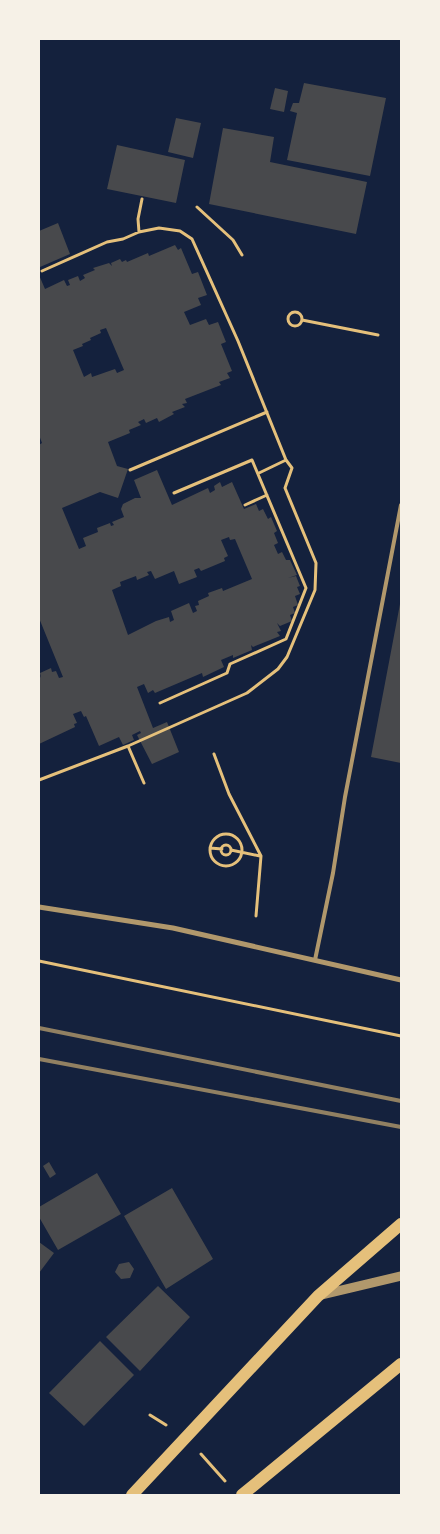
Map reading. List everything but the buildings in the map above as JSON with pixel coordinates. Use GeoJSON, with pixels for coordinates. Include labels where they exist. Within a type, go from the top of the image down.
{"type":"FeatureCollection","features":[{"type":"Feature","properties":{"kind":"main road"},"geometry":{"type":"LineString","coordinates":[[132,1495],[318,1296],[401,1224]]}},
{"type":"Feature","properties":{"kind":"main road"},"geometry":{"type":"LineString","coordinates":[[242,1495],[401,1364]]}},
{"type":"Feature","properties":{"kind":"street"},"geometry":{"type":"LineString","coordinates":[[39,907],[173,928],[401,980]]}},
{"type":"Feature","properties":{"kind":"street"},"geometry":{"type":"LineString","coordinates":[[318,1296],[401,1276]]}},
{"type":"Feature","properties":{"kind":"lane"},"geometry":{"type":"LineString","coordinates":[[315,960],[333,874],[344,797],[401,505]]}},
{"type":"Feature","properties":{"kind":"path"},"geometry":{"type":"LineString","coordinates":[[139,232],[138,218],[142,200]]}},
{"type":"Feature","properties":{"kind":"path"},"geometry":{"type":"LineString","coordinates":[[197,207],[233,240],[242,255]]}},
{"type":"Feature","properties":{"kind":"path"},"geometry":{"type":"LineString","coordinates":[[39,780],[128,746],[247,693],[278,669],[287,657],[315,590],[316,563],[285,488],[292,468],[286,460],[192,239],[180,231],[159,228],[139,232],[123,239],[107,242],[42,271]]}},
{"type":"Feature","properties":{"kind":"path"},"geometry":{"type":"LineString","coordinates":[[295,311],[301,314],[302,320],[300,324],[294,326],[290,324],[288,317],[295,311]]}},
{"type":"Feature","properties":{"kind":"path"},"geometry":{"type":"LineString","coordinates":[[302,320],[378,335]]}},
{"type":"Feature","properties":{"kind":"path"},"geometry":{"type":"LineString","coordinates":[[130,470],[267,412]]}},
{"type":"Feature","properties":{"kind":"path"},"geometry":{"type":"LineString","coordinates":[[160,703],[227,673],[230,664],[286,639],[306,588],[267,496],[259,472],[252,460],[174,493]]}},
{"type":"Feature","properties":{"kind":"path"},"geometry":{"type":"LineString","coordinates":[[259,472],[286,460]]}},
{"type":"Feature","properties":{"kind":"path"},"geometry":{"type":"LineString","coordinates":[[245,505],[267,496]]}},
{"type":"Feature","properties":{"kind":"path"},"geometry":{"type":"LineString","coordinates":[[128,746],[144,783]]}},
{"type":"Feature","properties":{"kind":"path"},"geometry":{"type":"LineString","coordinates":[[214,754],[229,794],[261,856],[256,916]]}},
{"type":"Feature","properties":{"kind":"path"},"geometry":{"type":"LineString","coordinates":[[228,834],[240,842],[242,852],[233,865],[221,865],[213,859],[210,848],[211,843],[218,836],[228,834]]}},
{"type":"Feature","properties":{"kind":"path"},"geometry":{"type":"LineString","coordinates":[[210,848],[222,849],[226,845],[231,850],[261,856]]}},
{"type":"Feature","properties":{"kind":"path"},"geometry":{"type":"LineString","coordinates":[[222,849],[224,854],[229,854],[231,850]]}},
{"type":"Feature","properties":{"kind":"path"},"geometry":{"type":"LineString","coordinates":[[39,961],[401,1036]]}},
{"type":"Feature","properties":{"kind":"railway"},"geometry":{"type":"LineString","coordinates":[[39,1028],[401,1101]]}},
{"type":"Feature","properties":{"kind":"railway"},"geometry":{"type":"LineString","coordinates":[[39,1059],[401,1127]]}}]}
